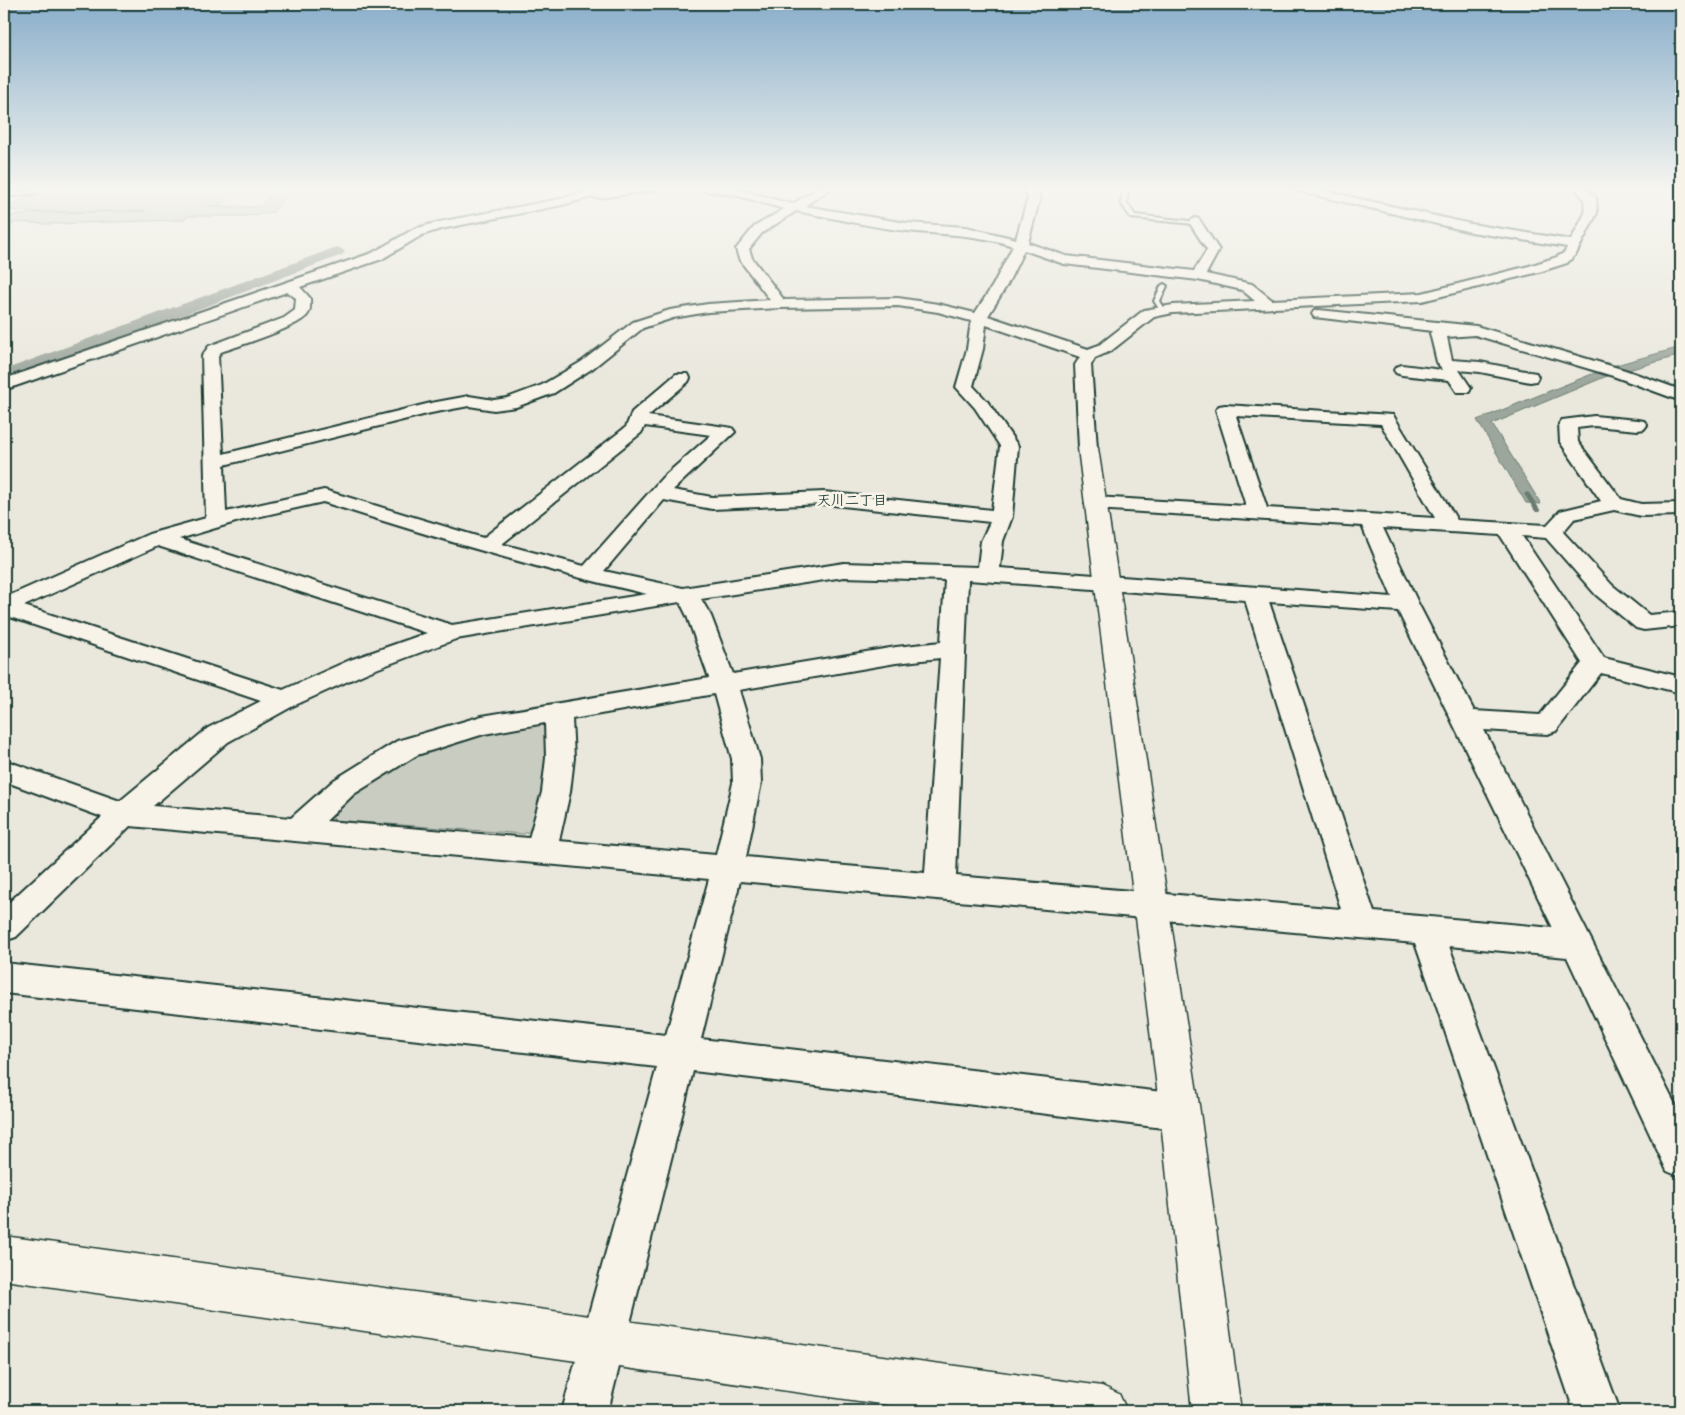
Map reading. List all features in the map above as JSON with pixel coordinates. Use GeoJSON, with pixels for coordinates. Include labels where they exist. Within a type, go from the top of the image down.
{"type":"FeatureCollection","features":[{"type":"Feature","properties":{"kind":"street"},"geometry":{"type":"LineString","coordinates":[[4,385],[381,253]]}},
{"type":"Feature","properties":{"kind":"street"},"geometry":{"type":"LineString","coordinates":[[743,253],[780,304]]}},
{"type":"Feature","properties":{"kind":"street"},"geometry":{"type":"LineString","coordinates":[[988,574],[992,542],[1002,517],[1009,446],[981,405],[964,387],[975,349],[979,318],[1000,285],[1016,253]]}},
{"type":"Feature","properties":{"kind":"street"},"geometry":{"type":"LineString","coordinates":[[1045,253],[1064,260],[1198,276],[1248,287],[1274,304],[1331,316],[1476,331],[1619,373],[1681,396]]}},
{"type":"Feature","properties":{"kind":"street"},"geometry":{"type":"LineString","coordinates":[[1198,276],[1211,253]]}},
{"type":"Feature","properties":{"kind":"street"},"geometry":{"type":"LineString","coordinates":[[1217,1411],[1180,1112],[1095,503],[1088,448],[1083,365],[1089,355],[1105,348],[1149,314],[1163,311],[1274,304],[1422,297],[1534,269],[1562,260],[1570,253]]}},
{"type":"Feature","properties":{"kind":"street"},"geometry":{"type":"LineString","coordinates":[[216,522],[210,356],[215,349],[289,321],[302,312],[303,298],[297,291],[288,287]]}},
{"type":"Feature","properties":{"kind":"street"},"geometry":{"type":"LineString","coordinates":[[214,462],[431,408],[469,401],[494,405],[510,403],[548,389],[587,366],[638,325],[670,314],[708,308],[780,304],[898,302],[938,308],[979,318],[1089,355]]}},
{"type":"Feature","properties":{"kind":"street"},"geometry":{"type":"LineString","coordinates":[[1455,376],[1438,333],[1476,331]]}},
{"type":"Feature","properties":{"kind":"street"},"geometry":{"type":"LineString","coordinates":[[1402,370],[1455,376],[1480,368],[1530,377]]}},
{"type":"Feature","properties":{"kind":"street"},"geometry":{"type":"LineString","coordinates":[[486,546],[635,428],[638,416],[682,378]]}},
{"type":"Feature","properties":{"kind":"street"},"geometry":{"type":"LineString","coordinates":[[1259,514],[1225,410],[1388,418],[1450,526]]}},
{"type":"Feature","properties":{"kind":"street"},"geometry":{"type":"LineString","coordinates":[[589,574],[659,492],[726,432],[637,420]]}},
{"type":"Feature","properties":{"kind":"street"},"geometry":{"type":"LineString","coordinates":[[1614,504],[1569,442],[1568,424],[1594,422],[1638,425]]}},
{"type":"Feature","properties":{"kind":"street"},"geometry":{"type":"LineString","coordinates":[[659,492],[712,504],[824,498],[1002,517]]}},
{"type":"Feature","properties":{"kind":"street"},"geometry":{"type":"LineString","coordinates":[[4,607],[156,539],[216,522],[324,496],[486,546],[589,574],[688,596],[699,616],[724,683],[746,759],[747,783],[728,867],[585,1411]]}},
{"type":"Feature","properties":{"kind":"street"},"geometry":{"type":"LineString","coordinates":[[1095,503],[1552,532],[1604,590],[1644,623],[1681,619]]}},
{"type":"Feature","properties":{"kind":"street"},"geometry":{"type":"LineString","coordinates":[[1552,532],[1567,515],[1614,504],[1641,510],[1681,509]]}},
{"type":"Feature","properties":{"kind":"street"},"geometry":{"type":"LineString","coordinates":[[1370,521],[1407,605],[1467,720],[1681,1157]]}},
{"type":"Feature","properties":{"kind":"street"},"geometry":{"type":"LineString","coordinates":[[1507,529],[1595,664],[1681,685]]}},
{"type":"Feature","properties":{"kind":"street"},"geometry":{"type":"LineString","coordinates":[[156,539],[450,633]]}},
{"type":"Feature","properties":{"kind":"street"},"geometry":{"type":"LineString","coordinates":[[4,927],[124,814],[218,735],[284,700],[359,666],[450,633],[844,570],[988,574],[1407,605]]}},
{"type":"Feature","properties":{"kind":"street"},"geometry":{"type":"LineString","coordinates":[[940,886],[957,573]]}},
{"type":"Feature","properties":{"kind":"street"},"geometry":{"type":"LineString","coordinates":[[1255,594],[1362,924]]}},
{"type":"Feature","properties":{"kind":"street"},"geometry":{"type":"LineString","coordinates":[[4,607],[284,700]]}},
{"type":"Feature","properties":{"kind":"street"},"geometry":{"type":"LineString","coordinates":[[298,830],[344,787],[407,748],[482,725],[896,655],[952,649]]}},
{"type":"Feature","properties":{"kind":"street"},"geometry":{"type":"LineString","coordinates":[[1467,720],[1547,725],[1595,664]]}},
{"type":"Feature","properties":{"kind":"street"},"geometry":{"type":"LineString","coordinates":[[541,851],[556,792],[560,758],[558,712]]}},
{"type":"Feature","properties":{"kind":"street"},"geometry":{"type":"LineString","coordinates":[[4,770],[124,814],[1578,944]]}},
{"type":"Feature","properties":{"kind":"street"},"geometry":{"type":"LineString","coordinates":[[1427,930],[1597,1411]]}},
{"type":"Feature","properties":{"kind":"street"},"geometry":{"type":"LineString","coordinates":[[4,978],[680,1052],[1180,1112]]}},
{"type":"Feature","properties":{"kind":"street"},"geometry":{"type":"LineString","coordinates":[[4,1258],[1102,1411]]}},
{"type":"Feature","properties":{"kind":"lane"},"geometry":{"type":"LineString","coordinates":[[1163,311],[1157,301],[1164,286]]}},
{"type":"Feature","properties":{"kind":"shaded area"},"geometry":{"type":"Polygon","coordinates":[[[1681,347],[1681,355],[1607,376],[1492,424],[1541,504],[1526,503],[1477,420],[1612,366],[1681,347]]]}},
{"type":"Feature","properties":{"kind":"shaded area"},"geometry":{"type":"Polygon","coordinates":[[[514,724],[548,725],[549,762],[539,825],[524,834],[333,820],[333,809],[408,756],[514,724]]]}},
{"type":"Feature","properties":{"kind":"waterway"},"geometry":{"type":"LineString","coordinates":[[4,377],[334,253]]}},
{"type":"Feature","properties":{"kind":"waterway"},"geometry":{"type":"LineString","coordinates":[[1527,494],[1538,511]]}},
{"type":"Feature","properties":{"kind":"district","name":"天川二丁目"},"geometry":{"type":"Point","coordinates":[852,500]}}]}
